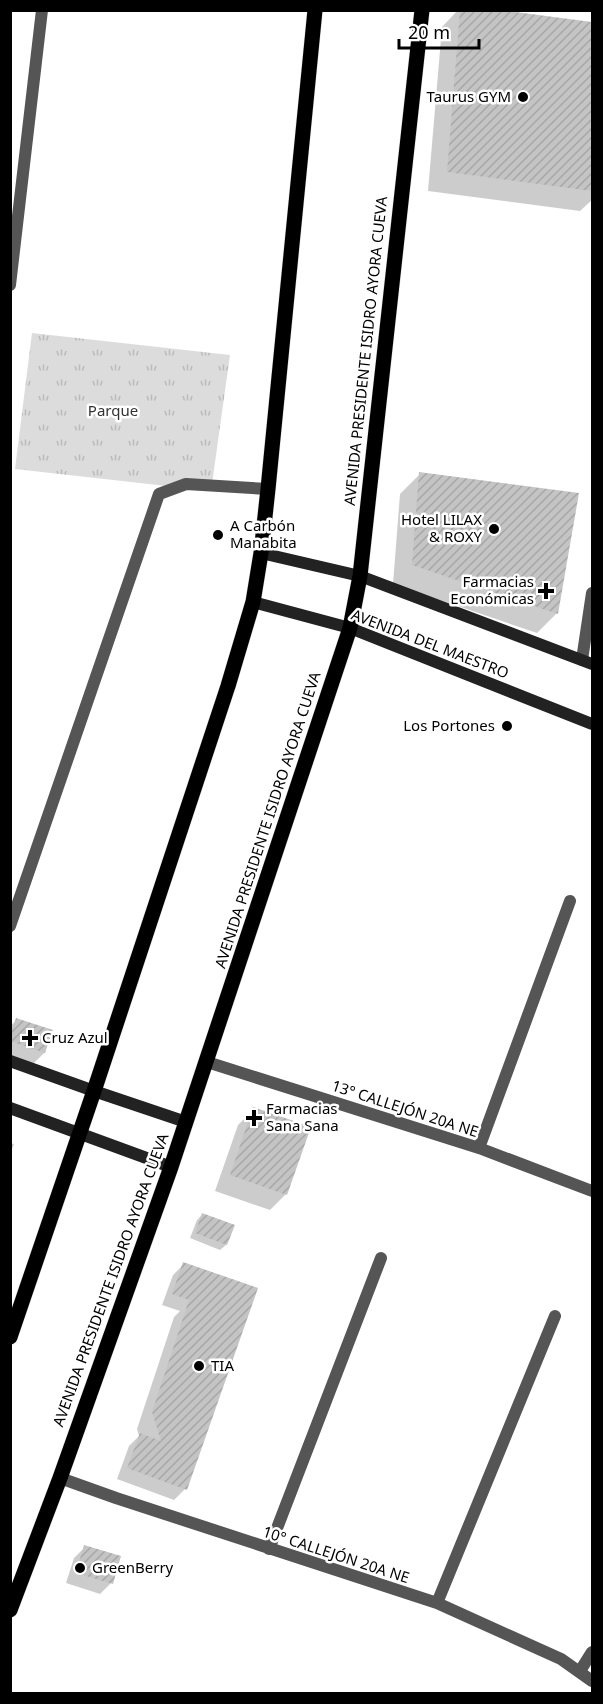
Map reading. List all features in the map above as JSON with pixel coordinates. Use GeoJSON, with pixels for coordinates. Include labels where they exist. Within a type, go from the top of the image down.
{"type":"FeatureCollection","features":[{"type":"Feature","properties":{"kind":"main road"},"geometry":{"type":"LineString","coordinates":[[10,1337],[94,1091],[253,602],[268,489],[315,10]]}},
{"type":"Feature","properties":{"kind":"main road","name":"AVENIDA PRESIDENTE ISIDRO AYORA CUEVA"},"geometry":{"type":"LineString","coordinates":[[10,1610],[60,1478],[171,1167],[350,628],[360,576],[422,10]]}},
{"type":"Feature","properties":{"kind":"street"},"geometry":{"type":"LineString","coordinates":[[10,285],[42,10]]}},
{"type":"Feature","properties":{"kind":"street"},"geometry":{"type":"LineString","coordinates":[[10,164],[24,165]]}},
{"type":"Feature","properties":{"kind":"street"},"geometry":{"type":"LineString","coordinates":[[10,926],[159,494],[186,484],[268,489]]}},
{"type":"Feature","properties":{"kind":"street"},"geometry":{"type":"LineString","coordinates":[[261,554],[360,576],[587,662],[592,593]]}},
{"type":"Feature","properties":{"kind":"street","name":"AVENIDA DEL MAESTRO"},"geometry":{"type":"LineString","coordinates":[[253,602],[350,628],[592,724]]}},
{"type":"Feature","properties":{"kind":"street"},"geometry":{"type":"LineString","coordinates":[[479,1148],[570,901]]}},
{"type":"Feature","properties":{"kind":"street"},"geometry":{"type":"LineString","coordinates":[[10,1061],[186,1122]]}},
{"type":"Feature","properties":{"kind":"street","name":"13° CALLEJÓN 20A NE"},"geometry":{"type":"LineString","coordinates":[[207,1062],[479,1148],[592,1191]]}},
{"type":"Feature","properties":{"kind":"street"},"geometry":{"type":"LineString","coordinates":[[10,1108],[171,1167]]}},
{"type":"Feature","properties":{"kind":"street"},"geometry":{"type":"LineString","coordinates":[[269,1549],[381,1258]]}},
{"type":"Feature","properties":{"kind":"street"},"geometry":{"type":"LineString","coordinates":[[436,1604],[555,1316]]}},
{"type":"Feature","properties":{"kind":"street","name":"10° CALLEJÓN 20A NE"},"geometry":{"type":"LineString","coordinates":[[60,1478],[436,1604],[561,1659],[592,1681]]}},
{"type":"Feature","properties":{"kind":"street"},"geometry":{"type":"LineString","coordinates":[[580,1671],[592,1652]]}},
{"type":"Feature","properties":{"kind":"green space","name":"Parque"},"geometry":{"type":"Polygon","coordinates":[[[32,333],[230,355],[211,491],[15,469],[32,333]]]}},
{"type":"Feature","properties":{"kind":"building","name":"Taurus GYM"},"geometry":{"type":"Polygon","coordinates":[[[460,10],[501,10],[592,22],[592,191],[447,172],[460,10]]]}},
{"type":"Feature","properties":{"kind":"building","name":"Hotel LILAX & ROXY"},"geometry":{"type":"Polygon","coordinates":[[[419,472],[579,493],[558,614],[412,565],[419,472]]]}},
{"type":"Feature","properties":{"kind":"building","name":"Cruz Azul"},"geometry":{"type":"Polygon","coordinates":[[[16,1018],[53,1030],[45,1053],[10,1041],[16,1018]]]}},
{"type":"Feature","properties":{"kind":"building"},"geometry":{"type":"Polygon","coordinates":[[[253,1107],[311,1127],[287,1195],[230,1175],[253,1107]]]}},
{"type":"Feature","properties":{"kind":"building"},"geometry":{"type":"Polygon","coordinates":[[[202,1213],[235,1225],[227,1245],[195,1233],[202,1213]]]}},
{"type":"Feature","properties":{"kind":"building","name":"TIA"},"geometry":{"type":"Polygon","coordinates":[[[183,1262],[258,1288],[187,1490],[127,1468],[140,1433],[161,1441],[152,1412],[189,1300],[172,1294],[183,1262]]]}},
{"type":"Feature","properties":{"kind":"building"},"geometry":{"type":"Polygon","coordinates":[[[84,1545],[121,1556],[113,1584],[76,1573],[84,1545]]]}},
{"type":"Feature","properties":{"kind":"place","name":"Taurus GYM"},"geometry":{"type":"Point","coordinates":[523,97]}},
{"type":"Feature","properties":{"kind":"place","name":"Hotel LILAX & ROXY"},"geometry":{"type":"Point","coordinates":[494,529]}},
{"type":"Feature","properties":{"kind":"place","name":"A Carbón Manabita"},"geometry":{"type":"Point","coordinates":[218,535]}},
{"type":"Feature","properties":{"kind":"place","name":"Farmacias Económicas"},"geometry":{"type":"Point","coordinates":[546,591]}},
{"type":"Feature","properties":{"kind":"place","name":"Los Portones"},"geometry":{"type":"Point","coordinates":[507,726]}},
{"type":"Feature","properties":{"kind":"place","name":"Cruz Azul"},"geometry":{"type":"Point","coordinates":[30,1038]}},
{"type":"Feature","properties":{"kind":"place","name":"Farmacias Sana Sana"},"geometry":{"type":"Point","coordinates":[254,1118]}},
{"type":"Feature","properties":{"kind":"place","name":"TIA"},"geometry":{"type":"Point","coordinates":[199,1366]}},
{"type":"Feature","properties":{"kind":"place","name":"GreenBerry"},"geometry":{"type":"Point","coordinates":[80,1568]}}]}
